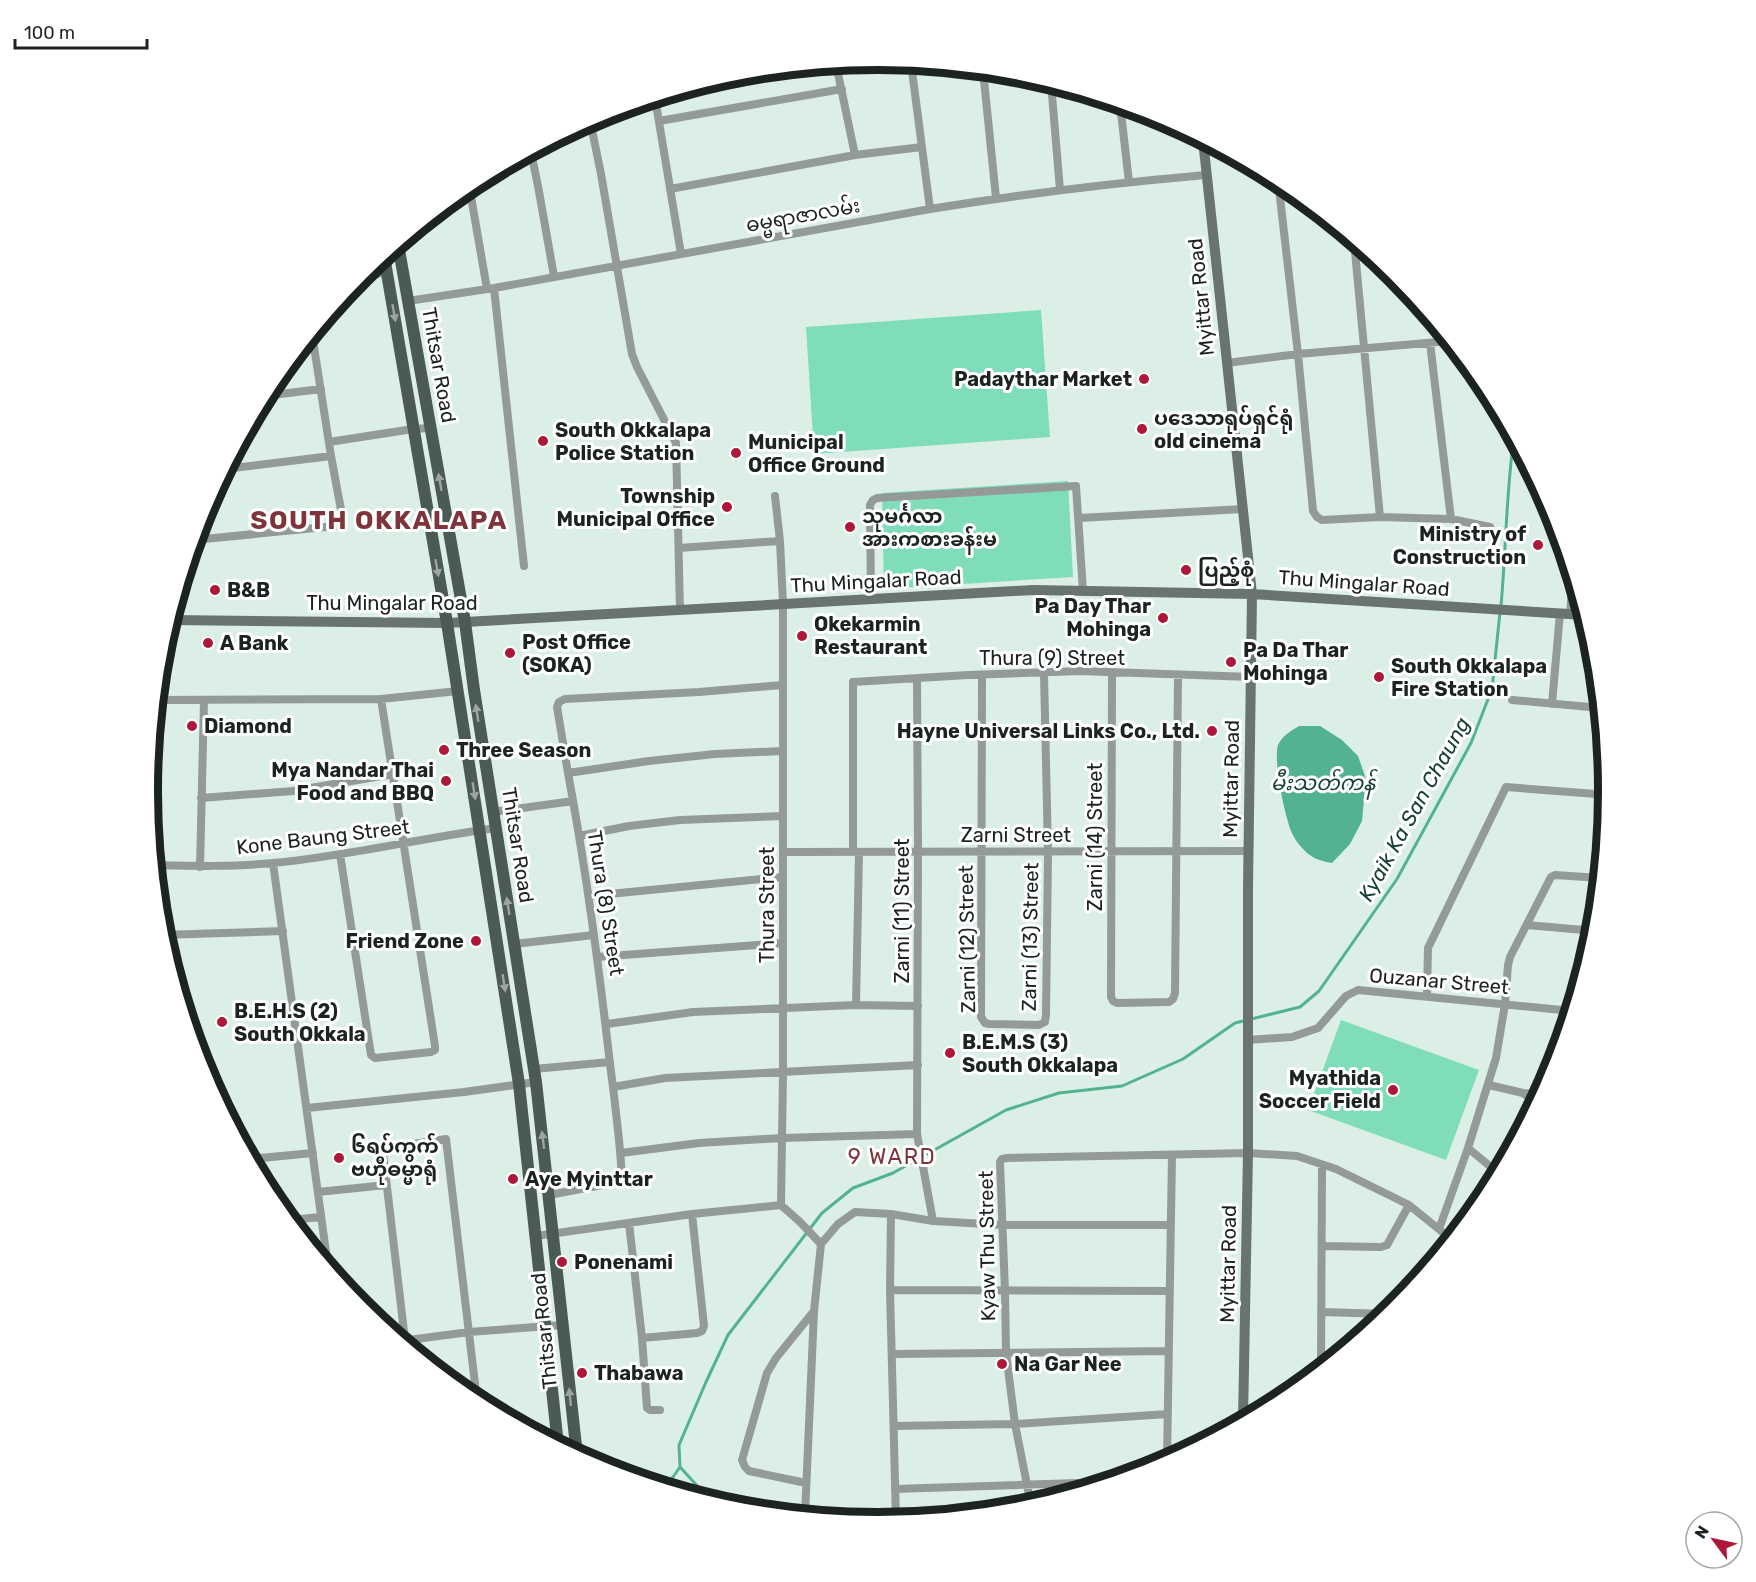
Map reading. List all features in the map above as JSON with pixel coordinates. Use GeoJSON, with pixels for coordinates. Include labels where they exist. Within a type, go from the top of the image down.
{"type":"FeatureCollection","features":[{"type":"Feature","properties":{"kind":"main road","name":"Myittar Road"},"geometry":{"type":"LineString","coordinates":[[1207,150],[1206,175],[1252,594],[1248,851],[1248,1153],[1243,1412]]}},
{"type":"Feature","properties":{"kind":"main road","name":"Thitsar Road"},"geometry":{"type":"LineString","coordinates":[[400,252],[465,622],[535,1075],[576,1445]]}},
{"type":"Feature","properties":{"kind":"main road","name":"Thitsar Road"},"geometry":{"type":"LineString","coordinates":[[385,266],[447,623],[519,1083],[557,1436]]}},
{"type":"Feature","properties":{"kind":"main road","name":"Thu Mingalar Road"},"geometry":{"type":"LineString","coordinates":[[179,617],[447,623],[1033,590],[1252,594],[1576,614]]}},
{"type":"Feature","properties":{"kind":"street"},"geometry":{"type":"LineString","coordinates":[[912,71],[930,209]]}},
{"type":"Feature","properties":{"kind":"street"},"geometry":{"type":"LineString","coordinates":[[838,72],[855,154]]}},
{"type":"Feature","properties":{"kind":"street"},"geometry":{"type":"LineString","coordinates":[[985,79],[996,198]]}},
{"type":"Feature","properties":{"kind":"street"},"geometry":{"type":"LineString","coordinates":[[659,121],[842,89]]}},
{"type":"Feature","properties":{"kind":"street"},"geometry":{"type":"LineString","coordinates":[[1052,92],[1060,190]]}},
{"type":"Feature","properties":{"kind":"street"},"geometry":{"type":"LineString","coordinates":[[656,106],[681,254]]}},
{"type":"Feature","properties":{"kind":"street"},"geometry":{"type":"LineString","coordinates":[[1121,113],[1129,182]]}},
{"type":"Feature","properties":{"kind":"street"},"geometry":{"type":"LineString","coordinates":[[592,130],[632,354],[676,443],[680,610]]}},
{"type":"Feature","properties":{"kind":"street"},"geometry":{"type":"LineString","coordinates":[[670,189],[855,154],[922,147]]}},
{"type":"Feature","properties":{"kind":"street"},"geometry":{"type":"LineString","coordinates":[[532,159],[554,276]]}},
{"type":"Feature","properties":{"kind":"street","name":"ဓမ္မရာဇာလမ်း"},"geometry":{"type":"LineString","coordinates":[[408,301],[996,198],[1206,175]]}},
{"type":"Feature","properties":{"kind":"street"},"geometry":{"type":"LineString","coordinates":[[1280,195],[1313,511],[1317,517],[1322,519],[1380,517],[1451,519],[1490,526]]}},
{"type":"Feature","properties":{"kind":"street"},"geometry":{"type":"LineString","coordinates":[[472,196],[491,288],[524,566]]}},
{"type":"Feature","properties":{"kind":"street"},"geometry":{"type":"LineString","coordinates":[[1355,251],[1380,517]]}},
{"type":"Feature","properties":{"kind":"street"},"geometry":{"type":"LineString","coordinates":[[377,274],[386,270]]}},
{"type":"Feature","properties":{"kind":"street"},"geometry":{"type":"LineString","coordinates":[[1227,363],[1298,354],[1442,342]]}},
{"type":"Feature","properties":{"kind":"street"},"geometry":{"type":"LineString","coordinates":[[203,539],[336,526],[342,522],[313,343]]}},
{"type":"Feature","properties":{"kind":"street"},"geometry":{"type":"LineString","coordinates":[[1430,343],[1451,519]]}},
{"type":"Feature","properties":{"kind":"street"},"geometry":{"type":"LineString","coordinates":[[277,394],[321,389]]}},
{"type":"Feature","properties":{"kind":"street"},"geometry":{"type":"LineString","coordinates":[[329,442],[430,428]]}},
{"type":"Feature","properties":{"kind":"street"},"geometry":{"type":"LineString","coordinates":[[234,468],[331,456]]}},
{"type":"Feature","properties":{"kind":"street"},"geometry":{"type":"LineString","coordinates":[[872,599],[870,505],[873,500],[1076,486],[1083,591]]}},
{"type":"Feature","properties":{"kind":"street","name":"Thura Street"},"geometry":{"type":"LineString","coordinates":[[775,496],[783,604],[782,1205]]}},
{"type":"Feature","properties":{"kind":"street"},"geometry":{"type":"LineString","coordinates":[[1079,518],[1243,509]]}},
{"type":"Feature","properties":{"kind":"street"},"geometry":{"type":"LineString","coordinates":[[679,548],[780,541]]}},
{"type":"Feature","properties":{"kind":"street"},"geometry":{"type":"LineString","coordinates":[[1552,704],[1570,591]]}},
{"type":"Feature","properties":{"kind":"street","name":"Thura (9) Street"},"geometry":{"type":"LineString","coordinates":[[856,852],[853,682],[1080,671],[1251,677]]}},
{"type":"Feature","properties":{"kind":"street","name":"Zarni (13) Street"},"geometry":{"type":"LineString","coordinates":[[985,1023],[1039,1025],[1045,1022],[1048,852],[1044,673]]}},
{"type":"Feature","properties":{"kind":"street","name":"Zarni (14) Street"},"geometry":{"type":"LineString","coordinates":[[1112,673],[1111,997],[1117,1003],[1169,1002],[1173,999],[1175,993],[1176,852]]}},
{"type":"Feature","properties":{"kind":"street","name":"Zarni (12) Street"},"geometry":{"type":"LineString","coordinates":[[982,675],[981,1017],[985,1023]]}},
{"type":"Feature","properties":{"kind":"street"},"geometry":{"type":"LineString","coordinates":[[1176,852],[1178,675]]}},
{"type":"Feature","properties":{"kind":"street","name":"Zarni (11) Street"},"geometry":{"type":"LineString","coordinates":[[917,678],[917,1134],[933,1221]]}},
{"type":"Feature","properties":{"kind":"street","name":"Thura (8) Street"},"geometry":{"type":"LineString","coordinates":[[549,1195],[618,1182],[622,1178],[607,1024],[589,896],[557,707],[565,699],[782,685]]}},
{"type":"Feature","properties":{"kind":"street"},"geometry":{"type":"LineString","coordinates":[[164,700],[381,699],[458,691]]}},
{"type":"Feature","properties":{"kind":"street"},"geometry":{"type":"LineString","coordinates":[[340,854],[371,1055],[375,1058],[431,1052],[435,1050],[435,1046],[381,699]]}},
{"type":"Feature","properties":{"kind":"street"},"geometry":{"type":"LineString","coordinates":[[1512,700],[1593,707]]}},
{"type":"Feature","properties":{"kind":"street"},"geometry":{"type":"LineString","coordinates":[[200,867],[204,701]]}},
{"type":"Feature","properties":{"kind":"street"},"geometry":{"type":"LineString","coordinates":[[568,773],[715,754],[782,751]]}},
{"type":"Feature","properties":{"kind":"street"},"geometry":{"type":"LineString","coordinates":[[201,798],[293,791],[393,774]]}},
{"type":"Feature","properties":{"kind":"street"},"geometry":{"type":"LineString","coordinates":[[1426,996],[1428,948],[1506,787],[1598,794]]}},
{"type":"Feature","properties":{"kind":"street"},"geometry":{"type":"LineString","coordinates":[[493,812],[573,801]]}},
{"type":"Feature","properties":{"kind":"street"},"geometry":{"type":"LineString","coordinates":[[579,836],[629,826],[680,820],[783,816]]}},
{"type":"Feature","properties":{"kind":"street","name":"Kone Baung Street"},"geometry":{"type":"LineString","coordinates":[[162,865],[200,867],[273,863],[496,828]]}},
{"type":"Feature","properties":{"kind":"street","name":"Zarni Street"},"geometry":{"type":"LineString","coordinates":[[783,852],[1248,851]]}},
{"type":"Feature","properties":{"kind":"street"},"geometry":{"type":"LineString","coordinates":[[856,852],[856,1005]]}},
{"type":"Feature","properties":{"kind":"street"},"geometry":{"type":"LineString","coordinates":[[273,863],[326,1254]]}},
{"type":"Feature","properties":{"kind":"street"},"geometry":{"type":"LineString","coordinates":[[1439,1229],[1489,1085],[1505,1004],[1510,957],[1553,875],[1593,878]]}},
{"type":"Feature","properties":{"kind":"street"},"geometry":{"type":"LineString","coordinates":[[589,896],[782,877]]}},
{"type":"Feature","properties":{"kind":"street"},"geometry":{"type":"LineString","coordinates":[[1527,925],[1585,930]]}},
{"type":"Feature","properties":{"kind":"street"},"geometry":{"type":"LineString","coordinates":[[172,935],[283,931]]}},
{"type":"Feature","properties":{"kind":"street"},"geometry":{"type":"LineString","coordinates":[[514,944],[594,935]]}},
{"type":"Feature","properties":{"kind":"street"},"geometry":{"type":"LineString","coordinates":[[597,957],[783,943]]}},
{"type":"Feature","properties":{"kind":"street","name":"Ouzanar Street"},"geometry":{"type":"LineString","coordinates":[[1248,1040],[1292,1037],[1318,1028],[1346,996],[1358,990],[1564,1010]]}},
{"type":"Feature","properties":{"kind":"street"},"geometry":{"type":"LineString","coordinates":[[607,1024],[693,1012],[856,1005],[918,1006]]}},
{"type":"Feature","properties":{"kind":"street"},"geometry":{"type":"LineString","coordinates":[[307,1108],[464,1092],[519,1083],[535,1075],[610,1062]]}},
{"type":"Feature","properties":{"kind":"street"},"geometry":{"type":"LineString","coordinates":[[613,1088],[665,1078],[918,1065]]}},
{"type":"Feature","properties":{"kind":"street"},"geometry":{"type":"LineString","coordinates":[[1489,1085],[1531,1094]]}},
{"type":"Feature","properties":{"kind":"street"},"geometry":{"type":"LineString","coordinates":[[1523,1093],[1530,1098]]}},
{"type":"Feature","properties":{"kind":"street"},"geometry":{"type":"LineString","coordinates":[[621,1153],[699,1143],[917,1134]]}},
{"type":"Feature","properties":{"kind":"street"},"geometry":{"type":"LineString","coordinates":[[402,1332],[383,1153],[387,1148],[446,1139],[476,1388]]}},
{"type":"Feature","properties":{"kind":"street"},"geometry":{"type":"LineString","coordinates":[[1468,1148],[1492,1168]]}},
{"type":"Feature","properties":{"kind":"street"},"geometry":{"type":"LineString","coordinates":[[258,1158],[313,1153]]}},
{"type":"Feature","properties":{"kind":"street","name":"Kyaw Thu Street"},"geometry":{"type":"LineString","coordinates":[[1030,1495],[1015,1424],[1006,1353],[1000,1162],[1002,1159],[1248,1153],[1297,1156],[1355,1178],[1409,1205],[1446,1235]]}},
{"type":"Feature","properties":{"kind":"street"},"geometry":{"type":"LineString","coordinates":[[1167,1451],[1172,1155]]}},
{"type":"Feature","properties":{"kind":"street"},"geometry":{"type":"LineString","coordinates":[[1321,1360],[1322,1165]]}},
{"type":"Feature","properties":{"kind":"street"},"geometry":{"type":"LineString","coordinates":[[318,1192],[386,1185]]}},
{"type":"Feature","properties":{"kind":"street"},"geometry":{"type":"LineString","coordinates":[[536,1236],[692,1214],[782,1205],[821,1244]]}},
{"type":"Feature","properties":{"kind":"street"},"geometry":{"type":"LineString","coordinates":[[1322,1246],[1381,1247],[1387,1245],[1409,1205]]}},
{"type":"Feature","properties":{"kind":"street"},"geometry":{"type":"LineString","coordinates":[[805,1507],[814,1311],[821,1244],[838,1224],[855,1212],[1003,1226],[1170,1225]]}},
{"type":"Feature","properties":{"kind":"street"},"geometry":{"type":"LineString","coordinates":[[642,1338],[702,1331],[704,1326],[692,1214]]}},
{"type":"Feature","properties":{"kind":"street"},"geometry":{"type":"LineString","coordinates":[[891,1214],[890,1290],[896,1511]]}},
{"type":"Feature","properties":{"kind":"street"},"geometry":{"type":"LineString","coordinates":[[298,1219],[321,1217]]}},
{"type":"Feature","properties":{"kind":"street"},"geometry":{"type":"LineString","coordinates":[[629,1223],[642,1338],[647,1408],[660,1410]]}},
{"type":"Feature","properties":{"kind":"street"},"geometry":{"type":"LineString","coordinates":[[890,1290],[1170,1291]]}},
{"type":"Feature","properties":{"kind":"street"},"geometry":{"type":"LineString","coordinates":[[806,1483],[750,1471],[744,1467],[742,1460],[767,1373],[776,1358],[814,1311]]}},
{"type":"Feature","properties":{"kind":"street"},"geometry":{"type":"LineString","coordinates":[[1321,1312],[1373,1314]]}},
{"type":"Feature","properties":{"kind":"street"},"geometry":{"type":"LineString","coordinates":[[411,1340],[470,1332],[562,1325]]}},
{"type":"Feature","properties":{"kind":"street"},"geometry":{"type":"LineString","coordinates":[[892,1354],[1168,1350]]}},
{"type":"Feature","properties":{"kind":"street"},"geometry":{"type":"LineString","coordinates":[[894,1426],[1015,1424],[1168,1414]]}},
{"type":"Feature","properties":{"kind":"street"},"geometry":{"type":"LineString","coordinates":[[895,1489],[1077,1483]]}},
{"type":"Feature","properties":{"kind":"shaded area"},"geometry":{"type":"Polygon","coordinates":[[[1041,310],[1050,437],[814,454],[806,327],[1041,310]]]}},
{"type":"Feature","properties":{"kind":"shaded area"},"geometry":{"type":"Polygon","coordinates":[[[1068,481],[1073,577],[884,589],[882,493],[1068,481]]]}},
{"type":"Feature","properties":{"kind":"shaded area","name":"Myathida Soccer Field"},"geometry":{"type":"Polygon","coordinates":[[[1341,1020],[1479,1070],[1446,1160],[1308,1110],[1341,1020]]]}},
{"type":"Feature","properties":{"kind":"water","name":"မီးသတ်ကန်"},"geometry":{"type":"Polygon","coordinates":[[[1299,726],[1320,726],[1342,740],[1358,756],[1366,779],[1362,821],[1350,844],[1332,863],[1316,859],[1303,849],[1293,835],[1286,815],[1278,775],[1278,745],[1287,734],[1299,726]]]}},
{"type":"Feature","properties":{"kind":"waterway","name":"Kyaik Ka San Chaung"},"geometry":{"type":"LineString","coordinates":[[1501,606],[1512,450]]}},
{"type":"Feature","properties":{"kind":"waterway","name":"Kyaik Ka San Chaung"},"geometry":{"type":"LineString","coordinates":[[671,1480],[680,1467],[679,1445],[728,1335],[822,1213],[853,1188],[893,1173],[1006,1110],[1059,1093],[1122,1086],[1183,1059],[1235,1023],[1300,1007],[1319,991],[1397,879],[1471,743],[1492,689],[1500,612]]}},
{"type":"Feature","properties":{"kind":"waterway"},"geometry":{"type":"LineString","coordinates":[[680,1467],[700,1489]]}},
{"type":"Feature","properties":{"kind":"place","name":"Padaythar Market"},"geometry":{"type":"Point","coordinates":[1144,379]}},
{"type":"Feature","properties":{"kind":"place","name":"ပဒေသာရုပ်ရှင်ရုံ old cinema"},"geometry":{"type":"Point","coordinates":[1142,429]}},
{"type":"Feature","properties":{"kind":"place","name":"South Okkalapa Police Station"},"geometry":{"type":"Point","coordinates":[543,441]}},
{"type":"Feature","properties":{"kind":"place","name":"Municipal Office Ground"},"geometry":{"type":"Point","coordinates":[736,453]}},
{"type":"Feature","properties":{"kind":"place","name":"Township Municipal Office"},"geometry":{"type":"Point","coordinates":[727,507]}},
{"type":"Feature","properties":{"kind":"place","name":"သုမင်္ဂလာ အားကစားခန်းမ"},"geometry":{"type":"Point","coordinates":[850,527]}},
{"type":"Feature","properties":{"kind":"place","name":"Ministry of Construction"},"geometry":{"type":"Point","coordinates":[1538,545]}},
{"type":"Feature","properties":{"kind":"place","name":"ပြည့်စုံ"},"geometry":{"type":"Point","coordinates":[1186,570]}},
{"type":"Feature","properties":{"kind":"place","name":"B&B"},"geometry":{"type":"Point","coordinates":[215,590]}},
{"type":"Feature","properties":{"kind":"place","name":"Pa Day Thar Mohinga"},"geometry":{"type":"Point","coordinates":[1163,618]}},
{"type":"Feature","properties":{"kind":"place","name":"Okekarmin Restaurant"},"geometry":{"type":"Point","coordinates":[802,636]}},
{"type":"Feature","properties":{"kind":"place","name":"A Bank"},"geometry":{"type":"Point","coordinates":[208,643]}},
{"type":"Feature","properties":{"kind":"place","name":"Post Office (SOKA)"},"geometry":{"type":"Point","coordinates":[510,653]}},
{"type":"Feature","properties":{"kind":"place","name":"Pa Da Thar Mohinga"},"geometry":{"type":"Point","coordinates":[1231,662]}},
{"type":"Feature","properties":{"kind":"place","name":"South Okkalapa Fire Station"},"geometry":{"type":"Point","coordinates":[1379,677]}},
{"type":"Feature","properties":{"kind":"place","name":"Diamond"},"geometry":{"type":"Point","coordinates":[192,726]}},
{"type":"Feature","properties":{"kind":"place","name":"Hayne Universal Links Co., Ltd."},"geometry":{"type":"Point","coordinates":[1212,731]}},
{"type":"Feature","properties":{"kind":"place","name":"Three Season"},"geometry":{"type":"Point","coordinates":[444,750]}},
{"type":"Feature","properties":{"kind":"place","name":"Mya Nandar Thai Food and BBQ"},"geometry":{"type":"Point","coordinates":[446,781]}},
{"type":"Feature","properties":{"kind":"place","name":"Friend Zone"},"geometry":{"type":"Point","coordinates":[476,941]}},
{"type":"Feature","properties":{"kind":"place","name":"B.E.H.S (2) South Okkala"},"geometry":{"type":"Point","coordinates":[222,1022]}},
{"type":"Feature","properties":{"kind":"place","name":"B.E.M.S (3) South Okkalapa"},"geometry":{"type":"Point","coordinates":[950,1053]}},
{"type":"Feature","properties":{"kind":"place","name":"Myathida Soccer Field"},"geometry":{"type":"Point","coordinates":[1393,1090]}},
{"type":"Feature","properties":{"kind":"place","name":"၆ရပ်ကွက် ဗဟိုဓမ္မာရုံ"},"geometry":{"type":"Point","coordinates":[339,1158]}},
{"type":"Feature","properties":{"kind":"place","name":"Aye Myinttar"},"geometry":{"type":"Point","coordinates":[513,1179]}},
{"type":"Feature","properties":{"kind":"place","name":"Ponenami"},"geometry":{"type":"Point","coordinates":[562,1262]}},
{"type":"Feature","properties":{"kind":"place","name":"Na Gar Nee"},"geometry":{"type":"Point","coordinates":[1002,1364]}},
{"type":"Feature","properties":{"kind":"place","name":"Thabawa"},"geometry":{"type":"Point","coordinates":[582,1373]}},
{"type":"Feature","properties":{"kind":"district","name":"SOUTH OKKALAPA"},"geometry":{"type":"Point","coordinates":[379,520]}},
{"type":"Feature","properties":{"kind":"district","name":"9 WARD"},"geometry":{"type":"Point","coordinates":[892,1156]}}]}
